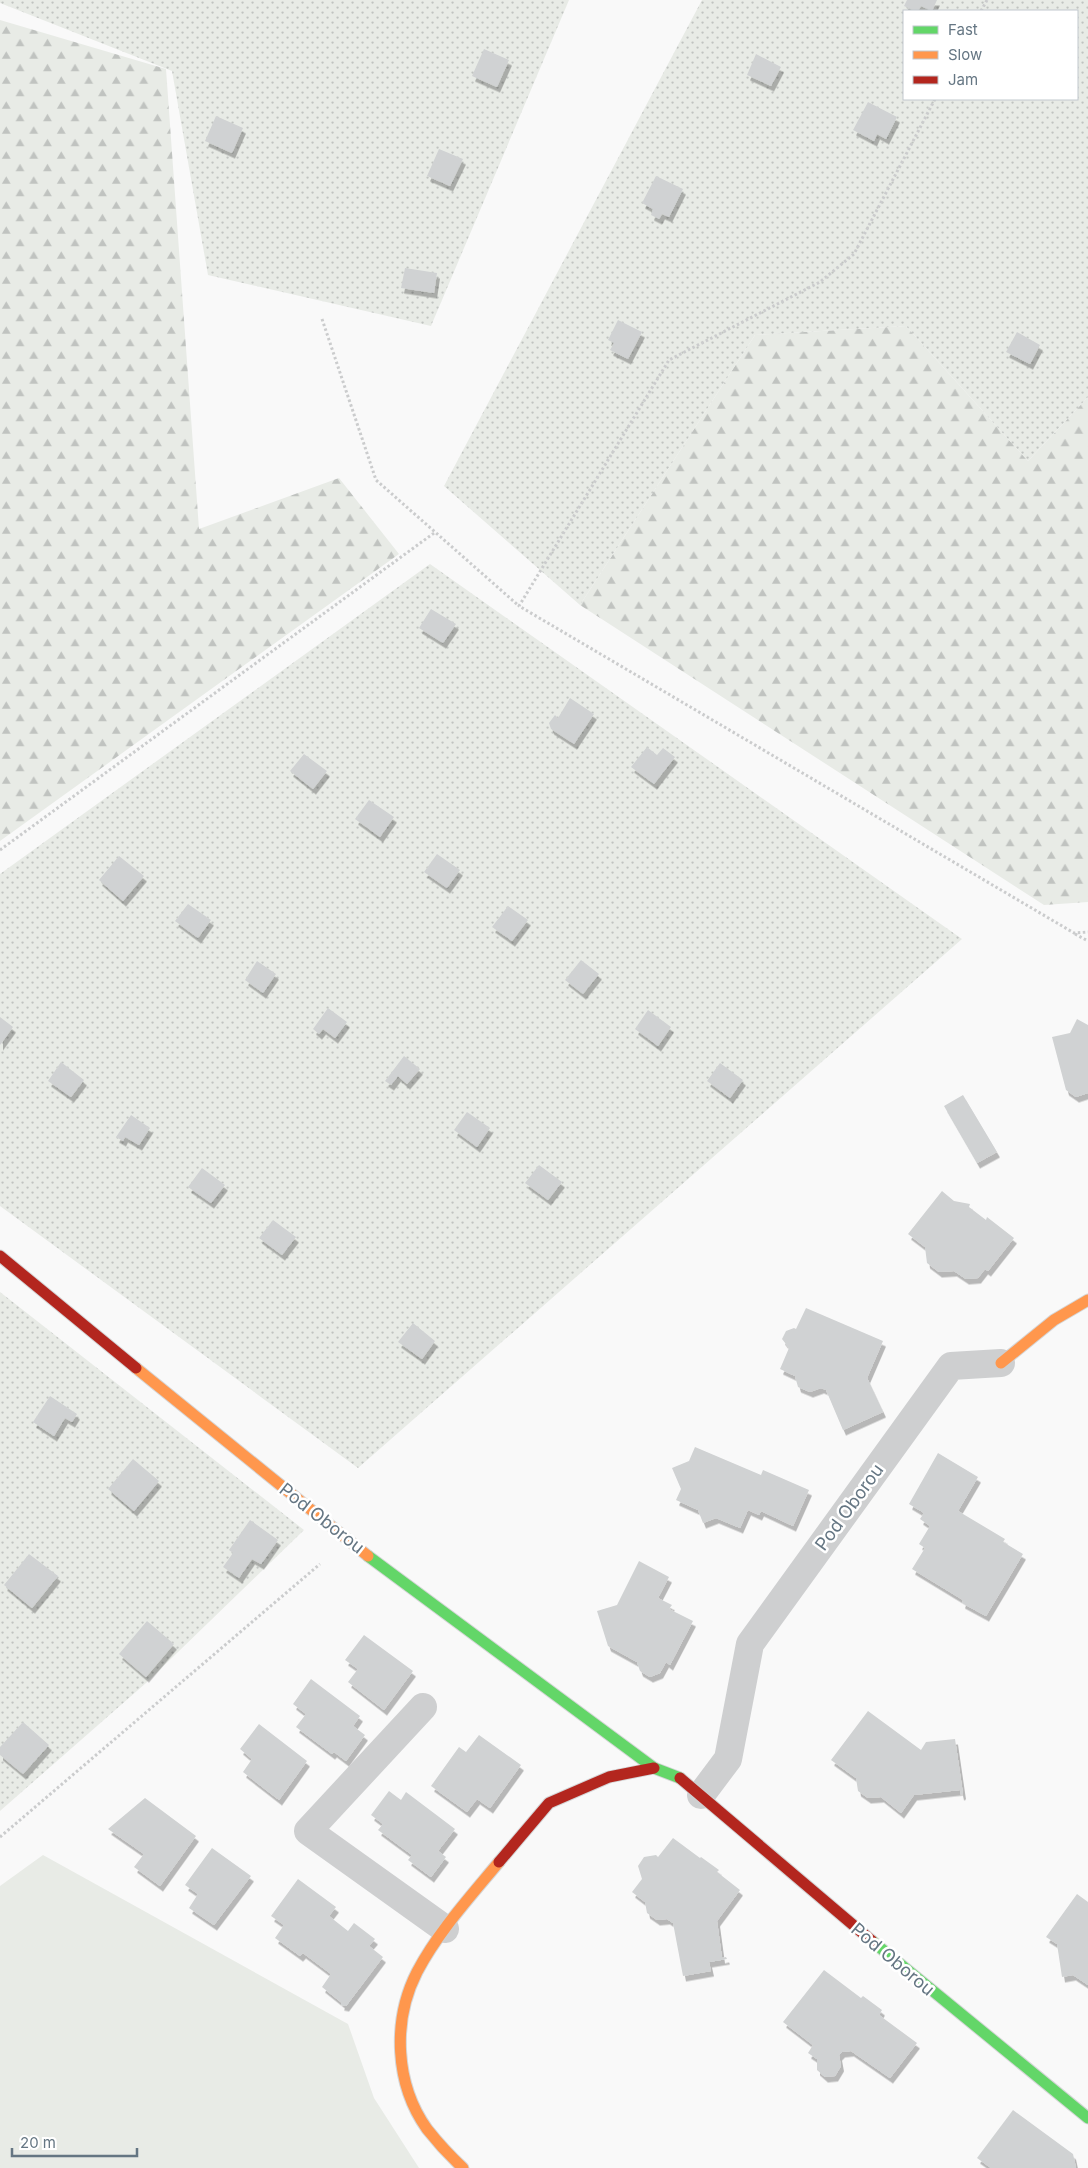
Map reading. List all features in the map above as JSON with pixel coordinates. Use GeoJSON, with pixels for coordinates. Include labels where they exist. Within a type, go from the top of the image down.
{"type":"FeatureCollection","features":[{"type":"Feature","properties":{"kind":"street","name":"Pod Oborou"},"geometry":{"type":"LineString","coordinates":[[0,1256],[347,1541],[654,1768],[684,1780],[784,1868],[1088,2118]]}},
{"type":"Feature","properties":{"kind":"street","name":"Pod Oborou"},"geometry":{"type":"LineString","coordinates":[[701,1795],[728,1759],[750,1644],[951,1366],[1001,1363],[1054,1320],[1088,1300]]}},
{"type":"Feature","properties":{"kind":"street"},"geometry":{"type":"LineString","coordinates":[[423,1707],[308,1832],[445,1929]]}},
{"type":"Feature","properties":{"kind":"street","name":"Pod Oborou"},"geometry":{"type":"LineString","coordinates":[[463,2168],[452,2159],[428,2130],[411,2101],[402,2068],[398,2036],[404,2007],[416,1975],[445,1929],[514,1841],[547,1805],[606,1777],[628,1770],[654,1768]]}},
{"type":"Feature","properties":{"kind":"path"},"geometry":{"type":"LineString","coordinates":[[519,606],[669,360],[820,282],[854,254],[934,100]]}},
{"type":"Feature","properties":{"kind":"path"},"geometry":{"type":"LineString","coordinates":[[322,319],[376,480],[519,606],[1088,941]]}},
{"type":"Feature","properties":{"kind":"path"},"geometry":{"type":"LineString","coordinates":[[0,850],[434,533]]}},
{"type":"Feature","properties":{"kind":"path"},"geometry":{"type":"LineString","coordinates":[[1074,933],[1088,932]]}},
{"type":"Feature","properties":{"kind":"path"},"geometry":{"type":"LineString","coordinates":[[0,1837],[347,1541]]}},
{"type":"Feature","properties":{"kind":"green space"},"geometry":{"type":"Polygon","coordinates":[[[0,0],[569,0],[431,326],[208,275],[172,71],[0,3],[0,0]]]}},
{"type":"Feature","properties":{"kind":"green space"},"geometry":{"type":"Polygon","coordinates":[[[702,0],[1088,0],[1088,397],[1028,461],[906,326],[755,335],[580,605],[444,486],[702,0]]]}},
{"type":"Feature","properties":{"kind":"green space"},"geometry":{"type":"Polygon","coordinates":[[[0,20],[166,69],[199,529],[339,478],[399,554],[0,841],[0,20]]]}},
{"type":"Feature","properties":{"kind":"green space"},"geometry":{"type":"Polygon","coordinates":[[[906,326],[1028,461],[1088,397],[1088,902],[1044,905],[580,605],[755,335],[906,326]]]}},
{"type":"Feature","properties":{"kind":"green space"},"geometry":{"type":"Polygon","coordinates":[[[430,564],[962,939],[358,1468],[0,1206],[0,874],[430,564]]]}},
{"type":"Feature","properties":{"kind":"green space"},"geometry":{"type":"Polygon","coordinates":[[[0,1292],[304,1530],[146,1683],[0,1811],[0,1292]]]}},
{"type":"Feature","properties":{"kind":"green space"},"geometry":{"type":"Polygon","coordinates":[[[43,1855],[348,2024],[374,2098],[419,2168],[0,2168],[0,1886],[43,1855]]]}},
{"type":"Feature","properties":{"kind":"building"},"geometry":{"type":"Polygon","coordinates":[[[907,0],[937,0],[932,10],[921,6],[919,10],[913,10],[904,6],[907,0]]]}},
{"type":"Feature","properties":{"kind":"building"},"geometry":{"type":"Polygon","coordinates":[[[484,49],[509,60],[497,87],[472,76],[484,49]]]}},
{"type":"Feature","properties":{"kind":"building"},"geometry":{"type":"Polygon","coordinates":[[[756,54],[781,67],[771,86],[747,75],[756,54]]]}},
{"type":"Feature","properties":{"kind":"building"},"geometry":{"type":"Polygon","coordinates":[[[868,102],[897,117],[886,139],[877,134],[874,141],[853,130],[868,102]]]}},
{"type":"Feature","properties":{"kind":"building"},"geometry":{"type":"Polygon","coordinates":[[[216,116],[243,128],[232,153],[205,141],[216,116]]]}},
{"type":"Feature","properties":{"kind":"building"},"geometry":{"type":"Polygon","coordinates":[[[439,149],[463,159],[450,186],[427,176],[439,149]]]}},
{"type":"Feature","properties":{"kind":"building"},"geometry":{"type":"Polygon","coordinates":[[[656,176],[683,189],[669,217],[662,214],[659,219],[651,215],[653,209],[642,203],[656,176]]]}},
{"type":"Feature","properties":{"kind":"building"},"geometry":{"type":"Polygon","coordinates":[[[405,268],[437,273],[434,293],[401,288],[405,268]]]}},
{"type":"Feature","properties":{"kind":"building"},"geometry":{"type":"Polygon","coordinates":[[[618,320],[642,332],[628,359],[610,350],[614,343],[608,340],[618,320]]]}},
{"type":"Feature","properties":{"kind":"building"},"geometry":{"type":"Polygon","coordinates":[[[1017,332],[1040,345],[1030,364],[1006,352],[1017,332]]]}},
{"type":"Feature","properties":{"kind":"building"},"geometry":{"type":"Polygon","coordinates":[[[431,609],[456,624],[443,643],[419,628],[431,609]]]}},
{"type":"Feature","properties":{"kind":"building"},"geometry":{"type":"Polygon","coordinates":[[[570,698],[594,714],[574,744],[551,729],[549,723],[555,715],[558,718],[570,698]]]}},
{"type":"Feature","properties":{"kind":"building"},"geometry":{"type":"Polygon","coordinates":[[[647,747],[657,755],[663,748],[675,757],[654,784],[631,767],[647,747]]]}},
{"type":"Feature","properties":{"kind":"building"},"geometry":{"type":"Polygon","coordinates":[[[304,754],[327,771],[313,789],[290,771],[304,754]]]}},
{"type":"Feature","properties":{"kind":"building"},"geometry":{"type":"Polygon","coordinates":[[[369,800],[394,817],[380,837],[355,819],[369,800]]]}},
{"type":"Feature","properties":{"kind":"building"},"geometry":{"type":"Polygon","coordinates":[[[437,854],[460,870],[447,888],[424,872],[437,854]]]}},
{"type":"Feature","properties":{"kind":"building"},"geometry":{"type":"Polygon","coordinates":[[[119,856],[144,876],[123,901],[99,880],[119,856]]]}},
{"type":"Feature","properties":{"kind":"building"},"geometry":{"type":"Polygon","coordinates":[[[188,904],[211,920],[198,938],[175,921],[188,904]]]}},
{"type":"Feature","properties":{"kind":"building"},"geometry":{"type":"Polygon","coordinates":[[[508,906],[528,920],[512,941],[492,927],[508,906]]]}},
{"type":"Feature","properties":{"kind":"building"},"geometry":{"type":"Polygon","coordinates":[[[581,960],[599,974],[583,994],[565,980],[581,960]]]}},
{"type":"Feature","properties":{"kind":"building"},"geometry":{"type":"Polygon","coordinates":[[[257,961],[276,974],[263,993],[245,980],[257,961]]]}},
{"type":"Feature","properties":{"kind":"building"},"geometry":{"type":"Polygon","coordinates":[[[328,1008],[347,1022],[335,1038],[323,1029],[319,1034],[313,1029],[328,1008]]]}},
{"type":"Feature","properties":{"kind":"building"},"geometry":{"type":"Polygon","coordinates":[[[648,1010],[671,1027],[658,1046],[635,1029],[648,1010]]]}},
{"type":"Feature","properties":{"kind":"building"},"geometry":{"type":"Polygon","coordinates":[[[0,1017],[13,1027],[0,1045],[0,1017]]]}},
{"type":"Feature","properties":{"kind":"building"},"geometry":{"type":"Polygon","coordinates":[[[1077,1019],[1088,1025],[1088,1093],[1076,1097],[1066,1090],[1052,1037],[1070,1033],[1077,1019]]]}},
{"type":"Feature","properties":{"kind":"building"},"geometry":{"type":"Polygon","coordinates":[[[404,1056],[420,1069],[407,1084],[398,1076],[391,1085],[385,1081],[404,1056]]]}},
{"type":"Feature","properties":{"kind":"building"},"geometry":{"type":"Polygon","coordinates":[[[61,1062],[84,1080],[71,1097],[48,1081],[61,1062]]]}},
{"type":"Feature","properties":{"kind":"building"},"geometry":{"type":"Polygon","coordinates":[[[720,1063],[743,1080],[730,1098],[707,1081],[720,1063]]]}},
{"type":"Feature","properties":{"kind":"building"},"geometry":{"type":"Polygon","coordinates":[[[963,1095],[997,1152],[977,1163],[944,1106],[963,1095]]]}},
{"type":"Feature","properties":{"kind":"building"},"geometry":{"type":"Polygon","coordinates":[[[467,1112],[490,1128],[477,1147],[454,1130],[467,1112]]]}},
{"type":"Feature","properties":{"kind":"building"},"geometry":{"type":"Polygon","coordinates":[[[131,1115],[150,1128],[139,1145],[125,1137],[123,1141],[116,1137],[131,1115]]]}},
{"type":"Feature","properties":{"kind":"building"},"geometry":{"type":"Polygon","coordinates":[[[539,1165],[562,1182],[548,1200],[525,1183],[539,1165]]]}},
{"type":"Feature","properties":{"kind":"building"},"geometry":{"type":"Polygon","coordinates":[[[202,1168],[225,1185],[211,1203],[188,1187],[202,1168]]]}},
{"type":"Feature","properties":{"kind":"building"},"geometry":{"type":"Polygon","coordinates":[[[942,1191],[954,1201],[970,1204],[969,1207],[986,1220],[987,1217],[1014,1238],[988,1271],[985,1269],[978,1278],[966,1279],[954,1271],[939,1272],[927,1263],[925,1247],[908,1234],[942,1191]]]}},
{"type":"Feature","properties":{"kind":"building"},"geometry":{"type":"Polygon","coordinates":[[[273,1220],[296,1237],[282,1255],[259,1238],[273,1220]]]}},
{"type":"Feature","properties":{"kind":"building"},"geometry":{"type":"Polygon","coordinates":[[[806,1308],[883,1341],[867,1378],[883,1412],[843,1430],[826,1390],[821,1388],[810,1392],[798,1387],[795,1376],[780,1369],[789,1348],[782,1339],[786,1331],[796,1329],[806,1308]]]}},
{"type":"Feature","properties":{"kind":"building"},"geometry":{"type":"Polygon","coordinates":[[[413,1323],[435,1341],[422,1359],[398,1342],[413,1323]]]}},
{"type":"Feature","properties":{"kind":"building"},"geometry":{"type":"Polygon","coordinates":[[[50,1396],[77,1414],[72,1422],[65,1418],[54,1436],[33,1422],[50,1396]]]}},
{"type":"Feature","properties":{"kind":"building"},"geometry":{"type":"Polygon","coordinates":[[[695,1447],[761,1475],[763,1470],[809,1490],[793,1526],[761,1511],[759,1515],[748,1510],[740,1528],[716,1518],[703,1523],[698,1510],[676,1500],[681,1489],[672,1468],[689,1461],[695,1447]]]}},
{"type":"Feature","properties":{"kind":"building"},"geometry":{"type":"Polygon","coordinates":[[[938,1453],[978,1477],[958,1511],[1005,1539],[1003,1542],[1023,1554],[986,1616],[962,1603],[963,1600],[912,1569],[925,1548],[919,1544],[930,1526],[920,1519],[924,1513],[909,1504],[938,1453]]]}},
{"type":"Feature","properties":{"kind":"building"},"geometry":{"type":"Polygon","coordinates":[[[133,1459],[159,1481],[134,1511],[108,1489],[133,1459]]]}},
{"type":"Feature","properties":{"kind":"building"},"geometry":{"type":"Polygon","coordinates":[[[250,1520],[278,1540],[261,1564],[252,1559],[239,1578],[223,1567],[233,1553],[229,1550],[250,1520]]]}},
{"type":"Feature","properties":{"kind":"building"},"geometry":{"type":"Polygon","coordinates":[[[29,1554],[58,1576],[32,1608],[4,1585],[29,1554]]]}},
{"type":"Feature","properties":{"kind":"building"},"geometry":{"type":"Polygon","coordinates":[[[639,1561],[669,1577],[658,1598],[672,1605],[669,1609],[693,1621],[670,1665],[666,1662],[660,1673],[650,1677],[640,1671],[637,1662],[608,1646],[597,1611],[617,1605],[639,1561]]]}},
{"type":"Feature","properties":{"kind":"building"},"geometry":{"type":"Polygon","coordinates":[[[147,1621],[174,1644],[146,1677],[119,1654],[147,1621]]]}},
{"type":"Feature","properties":{"kind":"building"},"geometry":{"type":"Polygon","coordinates":[[[364,1635],[413,1671],[384,1710],[348,1682],[358,1669],[345,1660],[364,1635]]]}},
{"type":"Feature","properties":{"kind":"building"},"geometry":{"type":"Polygon","coordinates":[[[311,1679],[360,1716],[353,1726],[365,1735],[346,1761],[334,1752],[332,1754],[296,1727],[306,1714],[293,1704],[311,1679]]]}},
{"type":"Feature","properties":{"kind":"building"},"geometry":{"type":"Polygon","coordinates":[[[868,1711],[921,1750],[926,1742],[955,1739],[963,1794],[961,1795],[960,1790],[914,1795],[901,1813],[881,1797],[868,1798],[858,1791],[856,1778],[831,1760],[868,1711]]]}},
{"type":"Feature","properties":{"kind":"building"},"geometry":{"type":"Polygon","coordinates":[[[23,1722],[49,1745],[23,1774],[0,1755],[0,1747],[23,1722]]]}},
{"type":"Feature","properties":{"kind":"building"},"geometry":{"type":"Polygon","coordinates":[[[259,1724],[307,1761],[279,1800],[243,1772],[252,1759],[240,1749],[259,1724]]]}},
{"type":"Feature","properties":{"kind":"building"},"geometry":{"type":"Polygon","coordinates":[[[479,1735],[521,1765],[490,1808],[477,1799],[467,1812],[431,1786],[459,1747],[466,1752],[479,1735]]]}},
{"type":"Feature","properties":{"kind":"building"},"geometry":{"type":"Polygon","coordinates":[[[389,1791],[401,1800],[406,1792],[455,1829],[438,1851],[446,1857],[431,1877],[408,1860],[412,1855],[378,1830],[383,1824],[371,1815],[389,1791]]]}},
{"type":"Feature","properties":{"kind":"building"},"geometry":{"type":"Polygon","coordinates":[[[145,1798],[196,1836],[160,1886],[134,1867],[144,1854],[108,1829],[145,1798]]]}},
{"type":"Feature","properties":{"kind":"building"},"geometry":{"type":"Polygon","coordinates":[[[673,1838],[719,1870],[717,1872],[740,1890],[717,1921],[722,1958],[726,1957],[727,1959],[709,1962],[711,1971],[683,1976],[673,1923],[667,1919],[657,1920],[647,1913],[645,1902],[632,1892],[642,1879],[638,1866],[644,1857],[656,1855],[658,1857],[673,1838]]]}},
{"type":"Feature","properties":{"kind":"building"},"geometry":{"type":"Polygon","coordinates":[[[212,1848],[251,1876],[214,1925],[189,1908],[198,1894],[185,1885],[212,1848]]]}},
{"type":"Feature","properties":{"kind":"building"},"geometry":{"type":"Polygon","coordinates":[[[298,1879],[336,1907],[329,1916],[348,1931],[354,1923],[375,1939],[369,1946],[383,1957],[346,2006],[341,2005],[342,2003],[322,1987],[331,1974],[303,1953],[300,1956],[275,1938],[284,1925],[271,1916],[298,1879]]]}},
{"type":"Feature","properties":{"kind":"building"},"geometry":{"type":"Polygon","coordinates":[[[1077,1894],[1088,1902],[1088,1985],[1073,1975],[1062,1977],[1057,1944],[1046,1937],[1077,1894]]]}},
{"type":"Feature","properties":{"kind":"building"},"geometry":{"type":"Polygon","coordinates":[[[824,1970],[861,1998],[863,1996],[882,2010],[879,2015],[917,2043],[890,2078],[851,2051],[842,2052],[839,2055],[841,2066],[835,2076],[825,2077],[817,2070],[817,2059],[808,2053],[813,2045],[783,2022],[824,1970]]]}},
{"type":"Feature","properties":{"kind":"building"},"geometry":{"type":"Polygon","coordinates":[[[1013,2110],[1073,2154],[1076,2168],[991,2168],[977,2158],[1013,2110]]]}},
{"type":"Feature","properties":{"kind":"traffic: fast"},"geometry":{"type":"LineString","coordinates":[[368,1556],[654,1768],[680,1778]]}},
{"type":"Feature","properties":{"kind":"traffic: fast"},"geometry":{"type":"LineString","coordinates":[[872,1941],[1088,2118]]}},
{"type":"Feature","properties":{"kind":"traffic: slow"},"geometry":{"type":"LineString","coordinates":[[1001,1363],[1054,1320],[1088,1300]]}},
{"type":"Feature","properties":{"kind":"traffic: slow"},"geometry":{"type":"LineString","coordinates":[[136,1368],[368,1556]]}},
{"type":"Feature","properties":{"kind":"traffic: slow"},"geometry":{"type":"LineString","coordinates":[[463,2168],[431,2134],[416,2111],[408,2092],[403,2072],[401,2031],[409,1991],[425,1957],[455,1915],[499,1862]]}},
{"type":"Feature","properties":{"kind":"traffic: jam"},"geometry":{"type":"LineString","coordinates":[[0,1256],[136,1368]]}},
{"type":"Feature","properties":{"kind":"traffic: jam"},"geometry":{"type":"LineString","coordinates":[[499,1862],[549,1803],[609,1777],[654,1768]]}},
{"type":"Feature","properties":{"kind":"traffic: jam"},"geometry":{"type":"LineString","coordinates":[[680,1778],[872,1941]]}}]}
